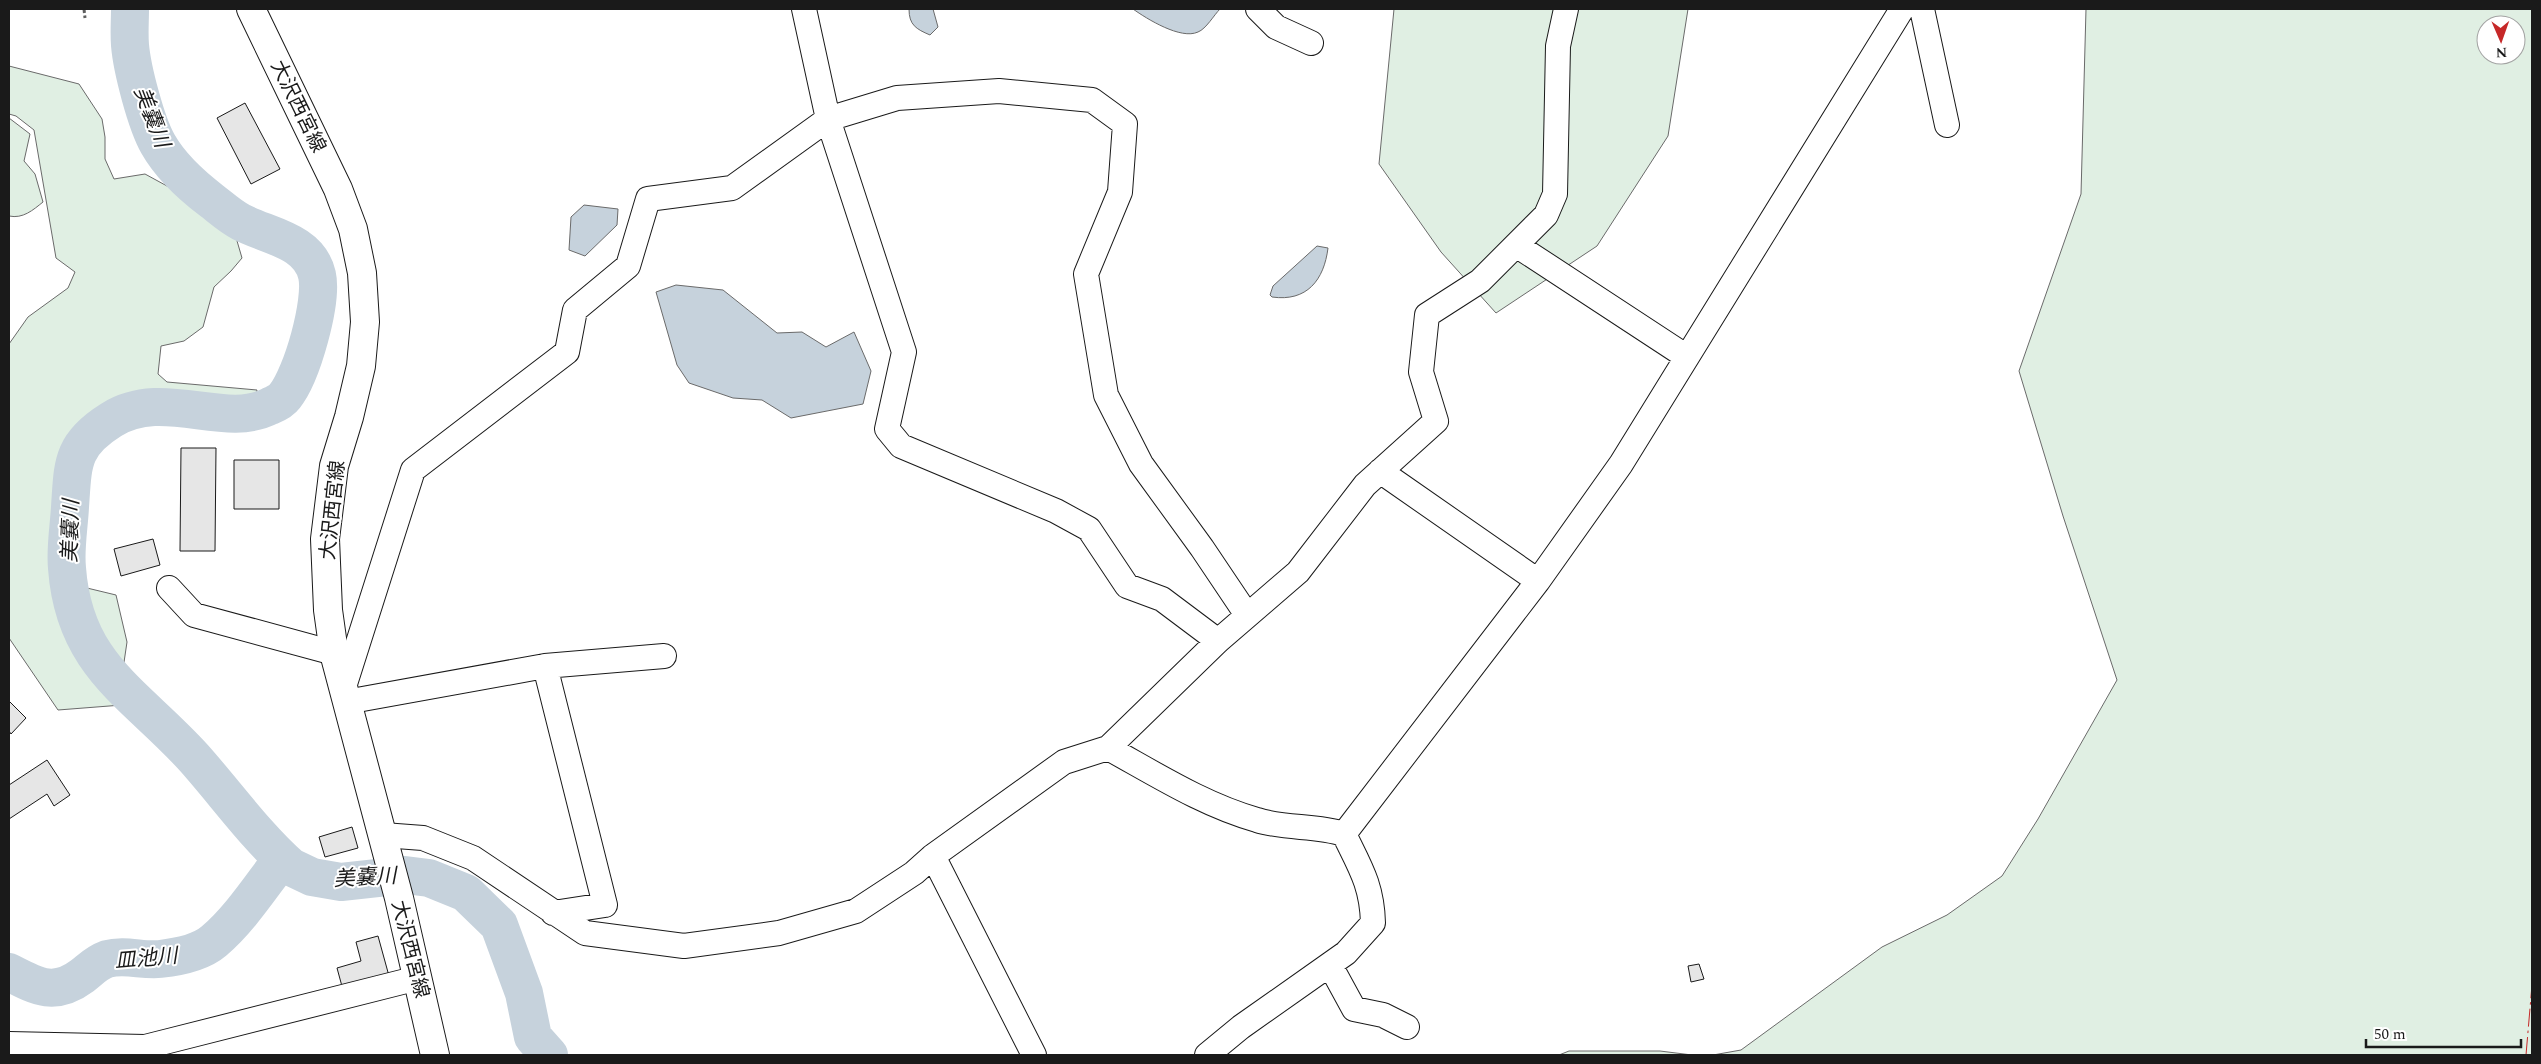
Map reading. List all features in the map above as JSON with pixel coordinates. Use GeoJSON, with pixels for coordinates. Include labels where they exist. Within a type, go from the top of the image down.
{"type":"FeatureCollection","features":[{"type":"Feature","properties":{"kind":"main road","name":"大沢西宮線"},"geometry":{"type":"LineString","coordinates":[[251,9],[338,189],[353,228],[362,274],[365,322],[361,366],[349,417],[334,466],[325,539],[328,610],[334,653],[344,696],[399,898],[436,1055]]}},
{"type":"Feature","properties":{"kind":"street"},"geometry":{"type":"LineString","coordinates":[[804,9],[828,119],[904,352],[887,428],[901,446],[1056,511],[1089,530],[1127,586],[1162,599],[1218,641]]}},
{"type":"Feature","properties":{"kind":"street"},"geometry":{"type":"LineString","coordinates":[[1258,9],[1276,27],[1311,42]]}},
{"type":"Feature","properties":{"kind":"street"},"geometry":{"type":"LineString","coordinates":[[384,841],[423,838],[473,858],[585,933],[684,946],[779,934],[856,910],[914,872],[933,856],[1064,762],[1108,748],[1218,641],[1298,572],[1365,484],[1436,421],[1421,372],[1426,315],[1480,281],[1546,215],[1554,194],[1558,46],[1566,9]]}},
{"type":"Feature","properties":{"kind":"street"},"geometry":{"type":"LineString","coordinates":[[1344,834],[1538,581],[1621,464],[1902,9]]}},
{"type":"Feature","properties":{"kind":"street"},"geometry":{"type":"LineString","coordinates":[[1922,9],[1947,125]]}},
{"type":"Feature","properties":{"kind":"street"},"geometry":{"type":"LineString","coordinates":[[664,656],[545,666],[344,696],[413,470],[567,352],[575,310],[628,266],[648,199],[732,188],[828,119],[897,98],[999,91],[1092,100],[1125,124],[1120,192],[1086,274],[1106,395],[1141,464],[1202,548],[1247,616]]}},
{"type":"Feature","properties":{"kind":"street"},"geometry":{"type":"LineString","coordinates":[[1516,245],[1687,357]]}},
{"type":"Feature","properties":{"kind":"street"},"geometry":{"type":"LineString","coordinates":[[1380,471],[1538,581]]}},
{"type":"Feature","properties":{"kind":"street"},"geometry":{"type":"LineString","coordinates":[[169,588],[194,615],[334,653]]}},
{"type":"Feature","properties":{"kind":"street"},"geometry":{"type":"LineString","coordinates":[[545,666],[605,905],[553,913]]}},
{"type":"Feature","properties":{"kind":"street"},"geometry":{"type":"LineString","coordinates":[[1108,748],[1203,800],[1258,821],[1331,830],[1344,834],[1364,875],[1372,898],[1373,923],[1346,953],[1241,1027],[1207,1055]]}},
{"type":"Feature","properties":{"kind":"street"},"geometry":{"type":"LineString","coordinates":[[933,856],[1034,1055]]}},
{"type":"Feature","properties":{"kind":"street"},"geometry":{"type":"LineString","coordinates":[[1330,965],[1354,1009],[1383,1014],[1407,1027]]}},
{"type":"Feature","properties":{"kind":"street"},"geometry":{"type":"LineString","coordinates":[[9,1025],[18,1044],[145,1047],[418,978]]}},
{"type":"Feature","properties":{"kind":"path"},"geometry":{"type":"LineString","coordinates":[[84,9],[85,18]]}},
{"type":"Feature","properties":{"kind":"green space"},"geometry":{"type":"Polygon","coordinates":[[[1394,9],[1688,9],[1668,136],[1597,246],[1496,313],[1441,252],[1379,164],[1394,9]]]}},
{"type":"Feature","properties":{"kind":"green space"},"geometry":{"type":"Polygon","coordinates":[[[2086,9],[2532,9],[2532,1055],[1713,1055],[1741,1050],[1882,947],[1947,915],[2002,876],[2038,819],[2117,680],[2063,516],[2019,371],[2081,194],[2086,9]]]}},
{"type":"Feature","properties":{"kind":"green space"},"geometry":{"type":"Polygon","coordinates":[[[9,66],[79,84],[102,119],[105,137],[105,159],[114,179],[145,174],[178,192],[235,234],[242,258],[214,287],[203,327],[184,341],[161,346],[158,374],[167,382],[257,390],[255,404],[221,405],[187,398],[131,402],[106,412],[79,435],[67,461],[76,543],[87,588],[116,595],[127,642],[123,669],[139,686],[122,705],[58,710],[9,638],[9,344],[28,317],[68,288],[75,272],[56,258],[34,130],[16,116],[9,114],[9,66]]]}},
{"type":"Feature","properties":{"kind":"green space"},"geometry":{"type":"Polygon","coordinates":[[[9,118],[30,134],[24,161],[35,174],[43,202],[27,213],[14,217],[9,216],[9,118]]]}},
{"type":"Feature","properties":{"kind":"green space"},"geometry":{"type":"Polygon","coordinates":[[[1569,1051],[1660,1051],[1692,1055],[1559,1055],[1569,1051]]]}},
{"type":"Feature","properties":{"kind":"shaded area"},"geometry":{"type":"Polygon","coordinates":[[[909,9],[933,9],[938,27],[930,35],[921,31],[912,23],[909,9]]]}},
{"type":"Feature","properties":{"kind":"shaded area"},"geometry":{"type":"Polygon","coordinates":[[[1133,9],[1220,9],[1204,28],[1191,34],[1164,27],[1133,9]]]}},
{"type":"Feature","properties":{"kind":"shaded area"},"geometry":{"type":"Polygon","coordinates":[[[584,205],[618,209],[617,225],[585,256],[569,250],[571,217],[584,205]]]}},
{"type":"Feature","properties":{"kind":"shaded area"},"geometry":{"type":"Polygon","coordinates":[[[1317,246],[1328,248],[1322,270],[1312,286],[1295,296],[1284,298],[1272,297],[1270,295],[1273,286],[1317,246]]]}},
{"type":"Feature","properties":{"kind":"shaded area"},"geometry":{"type":"Polygon","coordinates":[[[676,285],[723,290],[777,333],[802,332],[826,347],[854,332],[871,371],[863,404],[791,418],[762,400],[733,398],[689,383],[677,365],[656,292],[676,285]]]}},
{"type":"Feature","properties":{"kind":"building"},"geometry":{"type":"Polygon","coordinates":[[[245,103],[280,169],[251,184],[217,118],[245,103]]]}},
{"type":"Feature","properties":{"kind":"building"},"geometry":{"type":"Polygon","coordinates":[[[181,448],[216,448],[215,551],[180,551],[181,448]]]}},
{"type":"Feature","properties":{"kind":"building"},"geometry":{"type":"Polygon","coordinates":[[[234,460],[279,460],[279,509],[234,509],[234,460]]]}},
{"type":"Feature","properties":{"kind":"building"},"geometry":{"type":"Polygon","coordinates":[[[153,539],[160,565],[121,576],[114,549],[153,539]]]}},
{"type":"Feature","properties":{"kind":"building"},"geometry":{"type":"Polygon","coordinates":[[[9,701],[26,718],[11,734],[9,731],[9,701]]]}},
{"type":"Feature","properties":{"kind":"building"},"geometry":{"type":"Polygon","coordinates":[[[47,760],[70,795],[54,806],[47,794],[9,819],[9,785],[47,760]]]}},
{"type":"Feature","properties":{"kind":"building"},"geometry":{"type":"Polygon","coordinates":[[[352,827],[358,848],[325,857],[319,837],[352,827]]]}},
{"type":"Feature","properties":{"kind":"building"},"geometry":{"type":"Polygon","coordinates":[[[378,936],[389,976],[343,990],[337,968],[361,961],[356,942],[378,936]]]}},
{"type":"Feature","properties":{"kind":"building"},"geometry":{"type":"Polygon","coordinates":[[[1699,964],[1704,979],[1691,982],[1688,966],[1699,964]]]}},
{"type":"Feature","properties":{"kind":"waterway","name":"美嚢川"},"geometry":{"type":"LineString","coordinates":[[130,9],[131,55],[144,110],[153,135],[163,152],[189,182],[230,215],[251,227],[286,241],[305,254],[313,263],[317,275],[317,302],[310,337],[298,372],[292,386],[278,402],[252,412],[233,414],[172,407],[151,407],[131,411],[111,420],[98,429],[81,447],[72,479],[66,553],[72,602],[82,630],[95,654],[111,675],[194,758],[253,828],[291,867],[312,877],[341,882],[405,875],[429,878],[466,893],[499,925],[524,993],[533,1037],[549,1055]]}},
{"type":"Feature","properties":{"kind":"waterway","name":"皿池川"},"geometry":{"type":"LineString","coordinates":[[9,972],[37,985],[54,988],[72,982],[107,959],[120,957],[160,959],[181,956],[202,949],[214,941],[233,923],[282,859]]}},
{"type":"Feature","properties":{"kind":"power"},"geometry":{"type":"LineString","coordinates":[[2526,1055],[2532,985]]}}]}
